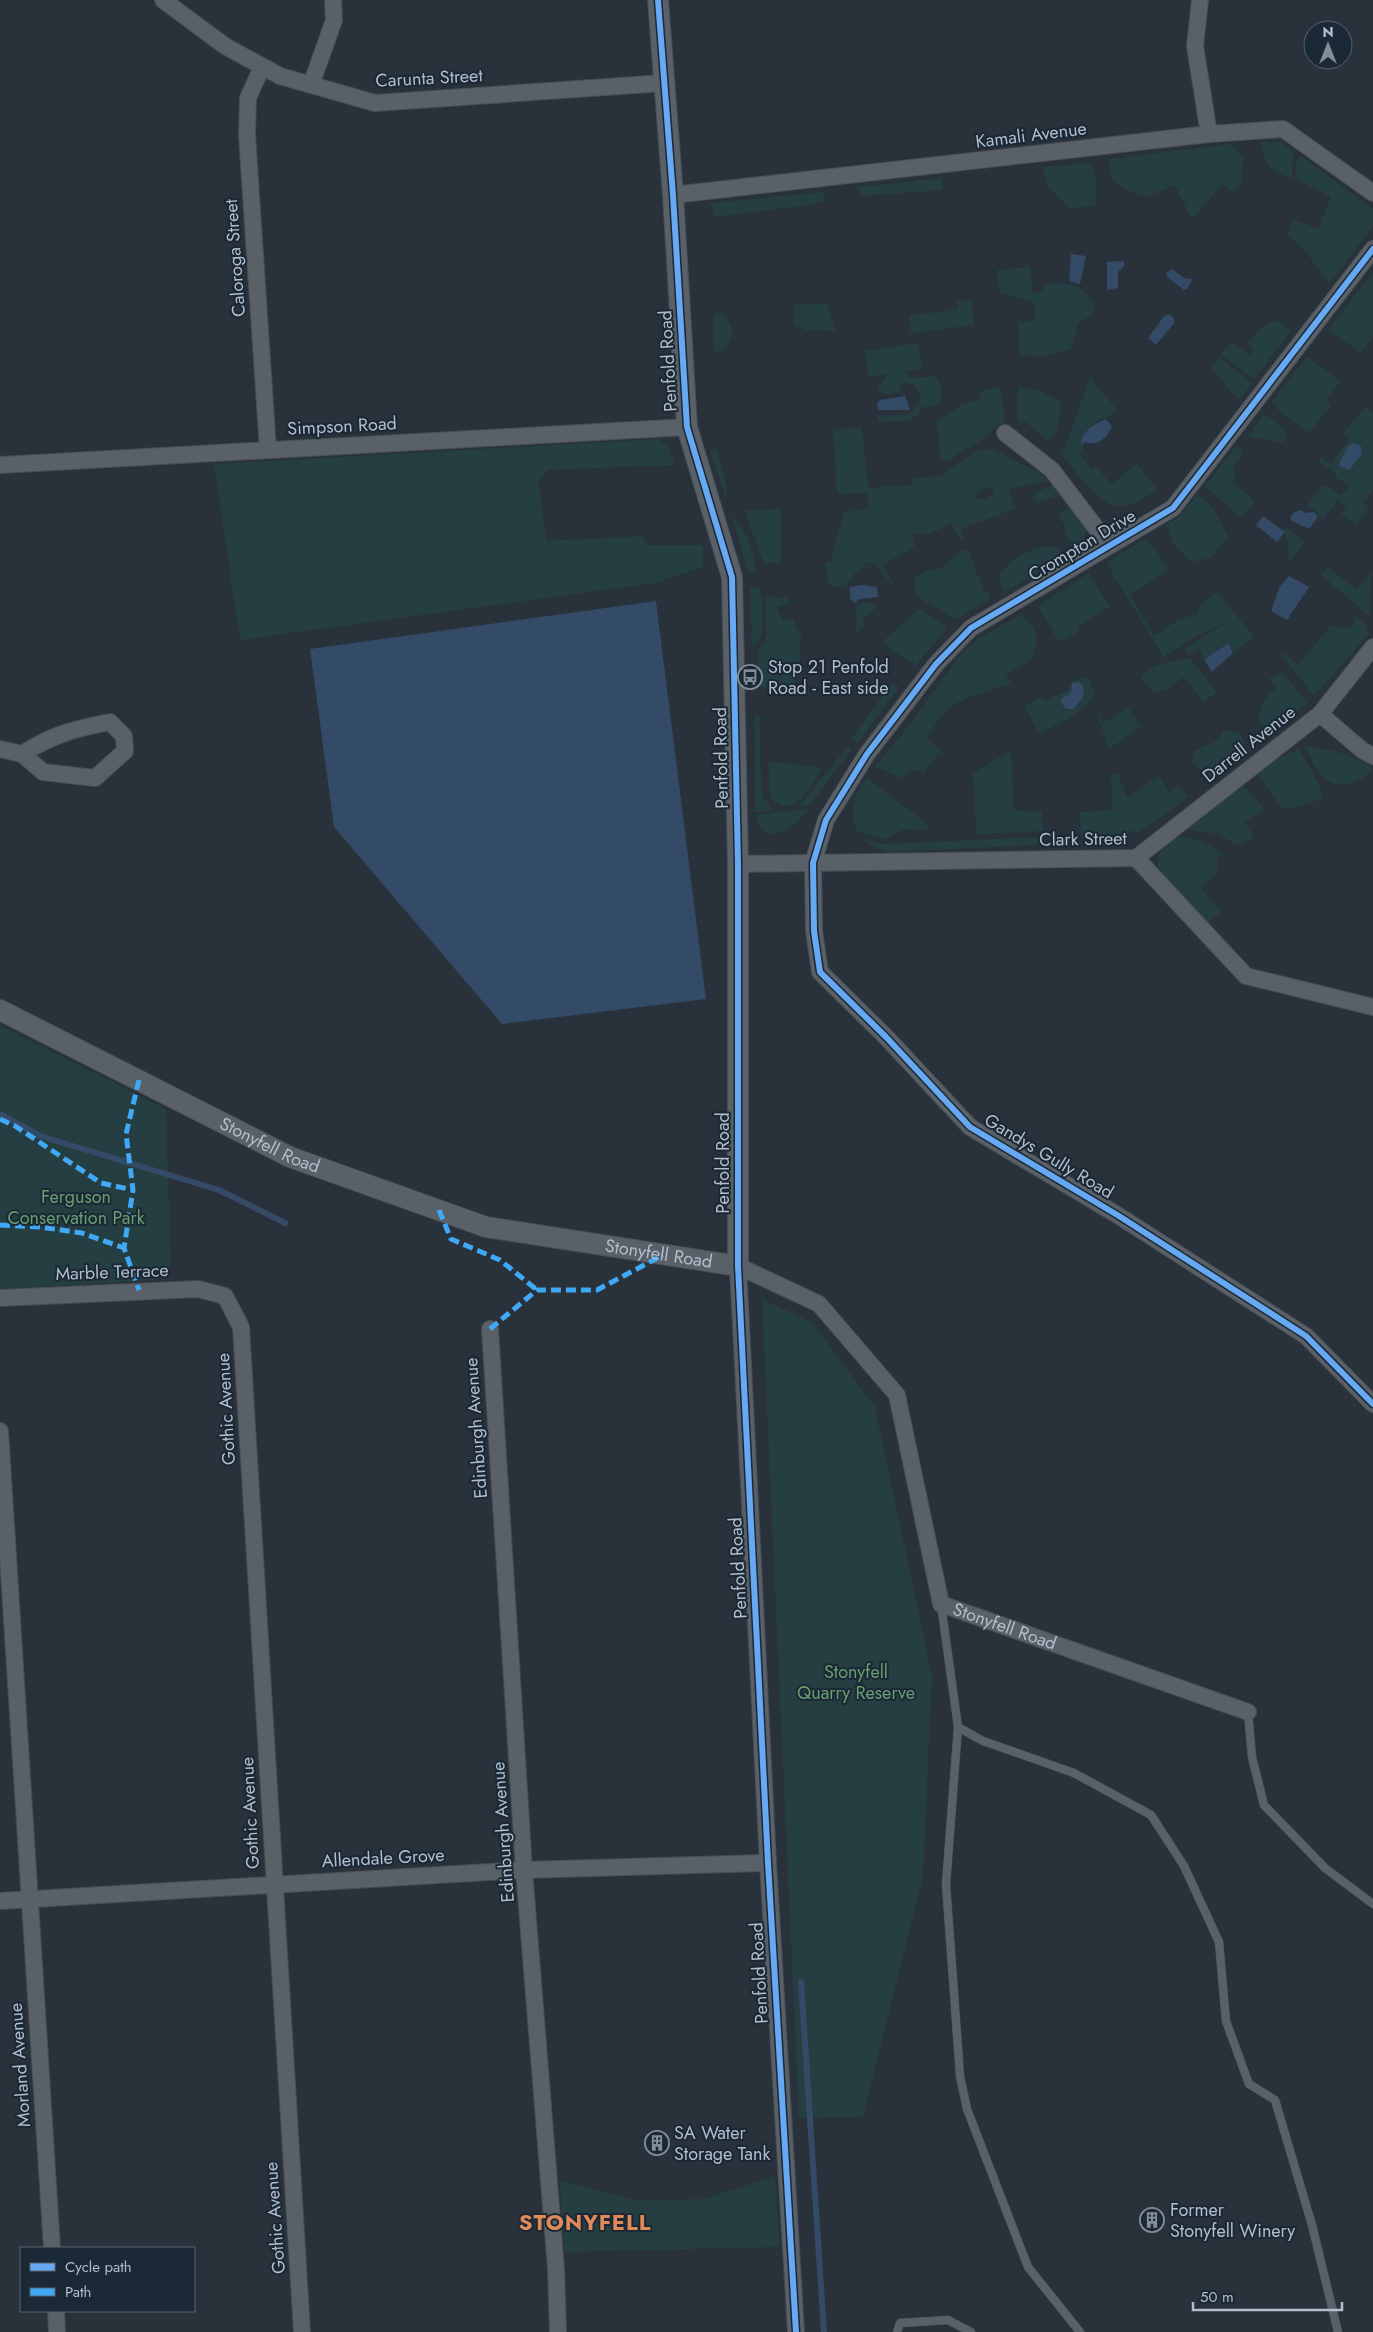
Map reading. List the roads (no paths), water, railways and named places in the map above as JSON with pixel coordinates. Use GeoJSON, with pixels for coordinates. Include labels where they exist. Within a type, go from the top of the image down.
{"type":"FeatureCollection","features":[{"type":"Feature","properties":{"kind":"street","name":"Carunta Street"},"geometry":{"type":"LineString","coordinates":[[163,0],[225,46],[280,76],[375,103],[664,83]]}},
{"type":"Feature","properties":{"kind":"street"},"geometry":{"type":"LineString","coordinates":[[310,85],[334,20],[332,0]]}},
{"type":"Feature","properties":{"kind":"street","name":"Penfold Road"},"geometry":{"type":"LineString","coordinates":[[658,0],[673,196],[686,427],[732,577],[738,864],[738,1266],[768,1863],[796,2332]]}},
{"type":"Feature","properties":{"kind":"street"},"geometry":{"type":"LineString","coordinates":[[1200,0],[1196,46],[1209,134]]}},
{"type":"Feature","properties":{"kind":"street","name":"Caloroga Street"},"geometry":{"type":"LineString","coordinates":[[262,67],[248,98],[247,136],[268,450]]}},
{"type":"Feature","properties":{"kind":"street","name":"Kamali Avenue"},"geometry":{"type":"LineString","coordinates":[[673,196],[1209,134],[1283,129],[1373,193]]}},
{"type":"Feature","properties":{"kind":"street","name":"Crompton Drive"},"geometry":{"type":"LineString","coordinates":[[813,863],[826,820],[864,758],[936,664],[971,628],[1173,508],[1373,249]]}},
{"type":"Feature","properties":{"kind":"street","name":"Simpson Road"},"geometry":{"type":"LineString","coordinates":[[0,465],[686,427]]}},
{"type":"Feature","properties":{"kind":"street"},"geometry":{"type":"LineString","coordinates":[[1005,433],[1052,470],[1109,545]]}},
{"type":"Feature","properties":{"kind":"street","name":"Darrell Avenue"},"geometry":{"type":"LineString","coordinates":[[1136,858],[1320,714],[1373,647]]}},
{"type":"Feature","properties":{"kind":"street"},"geometry":{"type":"LineString","coordinates":[[1320,714],[1362,750],[1373,756]]}},
{"type":"Feature","properties":{"kind":"street"},"geometry":{"type":"LineString","coordinates":[[0,749],[22,754],[43,772],[95,778],[125,751],[124,736],[110,722],[74,729],[48,738],[22,754]]}},
{"type":"Feature","properties":{"kind":"street","name":"Clark Street"},"geometry":{"type":"LineString","coordinates":[[738,864],[1136,858],[1246,976],[1373,1007]]}},
{"type":"Feature","properties":{"kind":"street","name":"Gandys Gully Road"},"geometry":{"type":"LineString","coordinates":[[813,863],[814,931],[820,972],[886,1037],[970,1127],[1120,1216],[1306,1336],[1373,1404]]}},
{"type":"Feature","properties":{"kind":"street","name":"Stonyfell Road"},"geometry":{"type":"LineString","coordinates":[[0,1010],[290,1157],[486,1227],[738,1266],[819,1304],[897,1395],[941,1604],[1248,1712]]}},
{"type":"Feature","properties":{"kind":"street","name":"Marble Terrace"},"geometry":{"type":"LineString","coordinates":[[0,1298],[198,1289],[225,1296]]}},
{"type":"Feature","properties":{"kind":"street","name":"Gothic Avenue"},"geometry":{"type":"LineString","coordinates":[[225,1296],[241,1327],[302,2332]]}},
{"type":"Feature","properties":{"kind":"street","name":"Edinburgh Avenue"},"geometry":{"type":"LineString","coordinates":[[490,1329],[524,1870],[542,2070],[556,2269],[558,2332]]}},
{"type":"Feature","properties":{"kind":"street","name":"Morland Avenue"},"geometry":{"type":"LineString","coordinates":[[0,1431],[52,2247]]}},
{"type":"Feature","properties":{"kind":"street","name":"Allendale Grove"},"geometry":{"type":"LineString","coordinates":[[0,1901],[524,1870],[768,1863]]}},
{"type":"Feature","properties":{"kind":"street"},"geometry":{"type":"LineString","coordinates":[[56,2312],[57,2332]]}},
{"type":"Feature","properties":{"kind":"lane"},"geometry":{"type":"LineString","coordinates":[[941,1604],[958,1726],[946,1884],[960,2076],[967,2109],[1028,2267],[1080,2332]]}},
{"type":"Feature","properties":{"kind":"lane"},"geometry":{"type":"LineString","coordinates":[[1248,1712],[1252,1757],[1264,1805],[1325,1868],[1373,1904]]}},
{"type":"Feature","properties":{"kind":"lane"},"geometry":{"type":"LineString","coordinates":[[958,1726],[984,1741],[1074,1773],[1151,1815],[1179,1859],[1218,1942],[1226,2021],[1249,2084],[1275,2100],[1312,2225],[1338,2332]]}},
{"type":"Feature","properties":{"kind":"lane"},"geometry":{"type":"LineString","coordinates":[[897,2332],[900,2323],[948,2320],[971,2332]]}},
{"type":"Feature","properties":{"kind":"water"},"geometry":{"type":"Polygon","coordinates":[[[1071,254],[1086,256],[1080,284],[1069,281],[1071,254]]]}},
{"type":"Feature","properties":{"kind":"water"},"geometry":{"type":"Polygon","coordinates":[[[1124,261],[1124,266],[1118,272],[1118,288],[1107,290],[1107,262],[1124,261]]]}},
{"type":"Feature","properties":{"kind":"water"},"geometry":{"type":"Polygon","coordinates":[[[1172,269],[1184,278],[1193,279],[1187,289],[1184,290],[1167,277],[1166,273],[1172,269]]]}},
{"type":"Feature","properties":{"kind":"water"},"geometry":{"type":"Polygon","coordinates":[[[1165,315],[1171,315],[1175,322],[1156,345],[1148,338],[1165,315]]]}},
{"type":"Feature","properties":{"kind":"water"},"geometry":{"type":"Polygon","coordinates":[[[905,396],[910,410],[878,410],[877,404],[880,400],[905,396]]]}},
{"type":"Feature","properties":{"kind":"water"},"geometry":{"type":"Polygon","coordinates":[[[1106,419],[1112,426],[1102,440],[1094,443],[1085,442],[1083,445],[1080,442],[1087,430],[1106,419]]]}},
{"type":"Feature","properties":{"kind":"water"},"geometry":{"type":"Polygon","coordinates":[[[1354,443],[1361,446],[1362,454],[1349,470],[1339,466],[1348,446],[1354,443]]]}},
{"type":"Feature","properties":{"kind":"water"},"geometry":{"type":"Polygon","coordinates":[[[1302,510],[1304,513],[1314,512],[1318,517],[1309,529],[1292,521],[1290,518],[1294,512],[1302,510]]]}},
{"type":"Feature","properties":{"kind":"water"},"geometry":{"type":"Polygon","coordinates":[[[1263,516],[1285,532],[1277,542],[1256,525],[1263,516]]]}},
{"type":"Feature","properties":{"kind":"water"},"geometry":{"type":"Polygon","coordinates":[[[1289,576],[1309,587],[1287,620],[1271,611],[1280,586],[1289,576]]]}},
{"type":"Feature","properties":{"kind":"water"},"geometry":{"type":"Polygon","coordinates":[[[862,585],[877,587],[878,597],[859,599],[856,603],[850,599],[850,587],[862,585]]]}},
{"type":"Feature","properties":{"kind":"water"},"geometry":{"type":"Polygon","coordinates":[[[656,601],[706,999],[502,1024],[334,827],[310,649],[656,601]]]}},
{"type":"Feature","properties":{"kind":"water"},"geometry":{"type":"Polygon","coordinates":[[[1228,643],[1233,653],[1212,672],[1204,660],[1228,643]]]}},
{"type":"Feature","properties":{"kind":"water"},"geometry":{"type":"Polygon","coordinates":[[[1078,682],[1083,685],[1084,696],[1074,709],[1066,709],[1061,699],[1071,693],[1072,683],[1078,682]]]}},
{"type":"Feature","properties":{"kind":"waterway"},"geometry":{"type":"LineString","coordinates":[[0,1114],[40,1136],[219,1190],[285,1223]]}},
{"type":"Feature","properties":{"kind":"waterway"},"geometry":{"type":"LineString","coordinates":[[801,1982],[824,2332]]}},
{"type":"Feature","properties":{"kind":"place","name":"Stop 21 Penfold Road - East side"},"geometry":{"type":"Point","coordinates":[750,677]}},
{"type":"Feature","properties":{"kind":"place","name":"SA Water Storage Tank"},"geometry":{"type":"Point","coordinates":[657,2143]}},
{"type":"Feature","properties":{"kind":"place","name":"Former Stonyfell Winery"},"geometry":{"type":"Point","coordinates":[1152,2220]}},
{"type":"Feature","properties":{"kind":"district","name":"STONYFELL"},"geometry":{"type":"Point","coordinates":[585,2222]}},
{"type":"Feature","properties":{"kind":"park label","name":"Ferguson Conservation Park"},"geometry":{"type":"Point","coordinates":[76,1207]}},
{"type":"Feature","properties":{"kind":"park label","name":"Stonyfell Quarry Reserve"},"geometry":{"type":"Point","coordinates":[856,1682]}}]}
